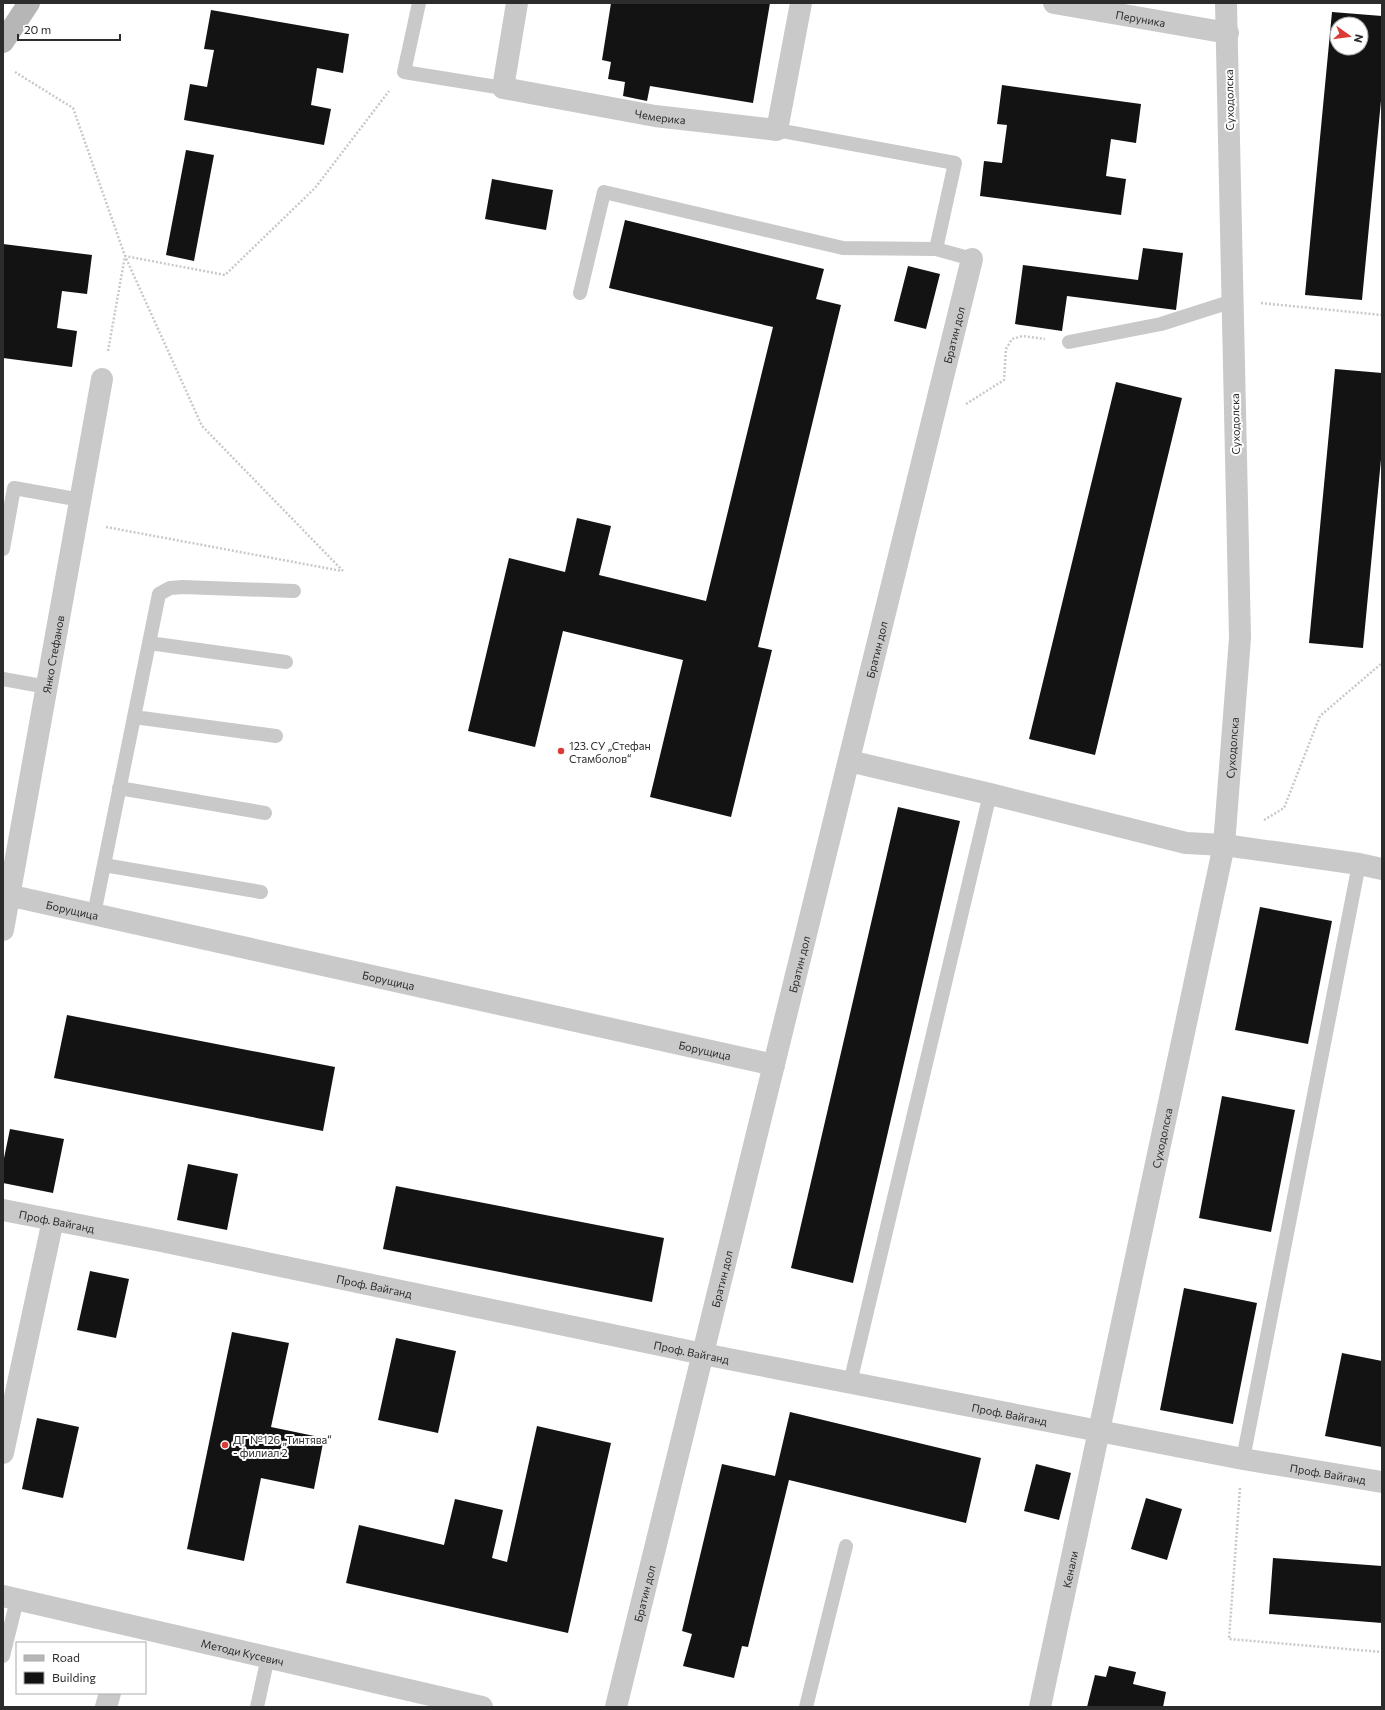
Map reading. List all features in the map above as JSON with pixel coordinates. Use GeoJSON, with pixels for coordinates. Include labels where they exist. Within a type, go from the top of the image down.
{"type":"FeatureCollection","features":[{"type":"Feature","properties":{"kind":"street"},"geometry":{"type":"LineString","coordinates":[[3,42],[28,3]]}},
{"type":"Feature","properties":{"kind":"street"},"geometry":{"type":"LineString","coordinates":[[503,88],[517,3]]}},
{"type":"Feature","properties":{"kind":"street"},"geometry":{"type":"LineString","coordinates":[[777,130],[801,3]]}},
{"type":"Feature","properties":{"kind":"street","name":"Перуника"},"geometry":{"type":"LineString","coordinates":[[1054,3],[1228,33]]}},
{"type":"Feature","properties":{"kind":"street","name":"Суходолска"},"geometry":{"type":"LineString","coordinates":[[1100,1431],[1224,845],[1240,638],[1228,33],[1226,3]]}},
{"type":"Feature","properties":{"kind":"street","name":"Чемерика"},"geometry":{"type":"LineString","coordinates":[[503,88],[655,116],[777,130]]}},
{"type":"Feature","properties":{"kind":"street","name":"Братин дол"},"geometry":{"type":"LineString","coordinates":[[616,1707],[935,414],[972,258]]}},
{"type":"Feature","properties":{"kind":"street","name":"Янко Стефанов"},"geometry":{"type":"LineString","coordinates":[[3,930],[6,895],[47,687],[102,379]]}},
{"type":"Feature","properties":{"kind":"street"},"geometry":{"type":"LineString","coordinates":[[849,761],[990,794],[1186,843],[1224,845],[1359,864],[1382,869]]}},
{"type":"Feature","properties":{"kind":"street","name":"Борущица"},"geometry":{"type":"LineString","coordinates":[[6,895],[774,1065]]}},
{"type":"Feature","properties":{"kind":"street","name":"Проф. Вайганд"},"geometry":{"type":"LineString","coordinates":[[3,1210],[161,1241],[703,1354],[850,1383],[1243,1459],[1382,1482]]}},
{"type":"Feature","properties":{"kind":"street"},"geometry":{"type":"LineString","coordinates":[[3,1453],[53,1220]]}},
{"type":"Feature","properties":{"kind":"street","name":"Кенали"},"geometry":{"type":"LineString","coordinates":[[1040,1707],[1100,1431]]}},
{"type":"Feature","properties":{"kind":"street","name":"Методи Кусевич"},"geometry":{"type":"LineString","coordinates":[[10,1598],[126,1634],[268,1657],[482,1707]]}},
{"type":"Feature","properties":{"kind":"street"},"geometry":{"type":"LineString","coordinates":[[106,1707],[110,1694]]}},
{"type":"Feature","properties":{"kind":"lane"},"geometry":{"type":"LineString","coordinates":[[419,3],[404,72],[503,88]]}},
{"type":"Feature","properties":{"kind":"lane"},"geometry":{"type":"LineString","coordinates":[[777,130],[955,163],[936,249]]}},
{"type":"Feature","properties":{"kind":"lane","name":"Братин дол"},"geometry":{"type":"LineString","coordinates":[[580,293],[604,192],[843,248],[936,249],[972,258]]}},
{"type":"Feature","properties":{"kind":"lane"},"geometry":{"type":"LineString","coordinates":[[1069,342],[1161,324],[1233,301]]}},
{"type":"Feature","properties":{"kind":"lane"},"geometry":{"type":"LineString","coordinates":[[3,550],[14,488],[81,500]]}},
{"type":"Feature","properties":{"kind":"lane"},"geometry":{"type":"LineString","coordinates":[[94,914],[159,594],[170,588],[183,587],[294,591]]}},
{"type":"Feature","properties":{"kind":"lane"},"geometry":{"type":"LineString","coordinates":[[149,643],[286,662]]}},
{"type":"Feature","properties":{"kind":"lane"},"geometry":{"type":"LineString","coordinates":[[3,679],[47,687]]}},
{"type":"Feature","properties":{"kind":"lane"},"geometry":{"type":"LineString","coordinates":[[134,717],[276,736]]}},
{"type":"Feature","properties":{"kind":"lane"},"geometry":{"type":"LineString","coordinates":[[119,788],[265,813]]}},
{"type":"Feature","properties":{"kind":"lane"},"geometry":{"type":"LineString","coordinates":[[850,1383],[990,794]]}},
{"type":"Feature","properties":{"kind":"lane"},"geometry":{"type":"LineString","coordinates":[[1243,1459],[1359,864]]}},
{"type":"Feature","properties":{"kind":"lane"},"geometry":{"type":"LineString","coordinates":[[104,865],[261,892]]}},
{"type":"Feature","properties":{"kind":"lane"},"geometry":{"type":"LineString","coordinates":[[806,1707],[846,1546]]}},
{"type":"Feature","properties":{"kind":"lane"},"geometry":{"type":"LineString","coordinates":[[3,1656],[10,1598]]}},
{"type":"Feature","properties":{"kind":"lane"},"geometry":{"type":"LineString","coordinates":[[257,1707],[268,1657]]}},
{"type":"Feature","properties":{"kind":"path"},"geometry":{"type":"LineString","coordinates":[[15,72],[73,108],[125,256],[202,426],[343,571],[77,522]]}},
{"type":"Feature","properties":{"kind":"path"},"geometry":{"type":"LineString","coordinates":[[125,256],[225,276],[315,188],[404,72]]}},
{"type":"Feature","properties":{"kind":"path"},"geometry":{"type":"LineString","coordinates":[[102,379],[125,256]]}},
{"type":"Feature","properties":{"kind":"path"},"geometry":{"type":"LineString","coordinates":[[1233,301],[1382,314]]}},
{"type":"Feature","properties":{"kind":"path"},"geometry":{"type":"LineString","coordinates":[[935,414],[966,405],[1004,380],[1006,349],[1012,339],[1023,336],[1069,342]]}},
{"type":"Feature","properties":{"kind":"path"},"geometry":{"type":"LineString","coordinates":[[1264,820],[1284,808],[1320,716],[1382,663]]}},
{"type":"Feature","properties":{"kind":"path"},"geometry":{"type":"LineString","coordinates":[[1243,1459],[1229,1639],[1382,1652]]}},
{"type":"Feature","properties":{"kind":"building"},"geometry":{"type":"Polygon","coordinates":[[[611,3],[770,3],[753,103],[650,86],[647,101],[623,96],[625,82],[608,79],[611,62],[602,60],[611,3]]]}},
{"type":"Feature","properties":{"kind":"building"},"geometry":{"type":"Polygon","coordinates":[[[211,10],[349,34],[343,73],[317,68],[311,105],[331,109],[324,145],[184,120],[190,84],[207,87],[214,50],[204,49],[211,10]]]}},
{"type":"Feature","properties":{"kind":"building"},"geometry":{"type":"Polygon","coordinates":[[[1332,12],[1382,16],[1382,90],[1362,300],[1305,295],[1329,43],[1329,56],[1369,56],[1369,16],[1332,16],[1332,12]]]}},
{"type":"Feature","properties":{"kind":"building"},"geometry":{"type":"Polygon","coordinates":[[[1002,85],[1141,104],[1136,143],[1111,139],[1106,176],[1126,179],[1121,215],[980,196],[984,161],[1002,163],[1007,125],[997,124],[1002,85]]]}},
{"type":"Feature","properties":{"kind":"building"},"geometry":{"type":"Polygon","coordinates":[[[186,150],[214,155],[194,261],[166,255],[186,150]]]}},
{"type":"Feature","properties":{"kind":"building"},"geometry":{"type":"Polygon","coordinates":[[[492,179],[553,190],[546,230],[485,219],[492,179]]]}},
{"type":"Feature","properties":{"kind":"building"},"geometry":{"type":"Polygon","coordinates":[[[625,220],[824,269],[816,299],[841,305],[758,647],[772,650],[731,817],[650,797],[683,660],[563,631],[535,747],[468,731],[509,558],[565,572],[577,518],[611,526],[599,575],[706,601],[773,327],[609,288],[625,220]]]}},
{"type":"Feature","properties":{"kind":"building"},"geometry":{"type":"Polygon","coordinates":[[[3,244],[92,255],[87,294],[62,291],[57,328],[77,331],[72,367],[3,358],[3,244]]]}},
{"type":"Feature","properties":{"kind":"building"},"geometry":{"type":"Polygon","coordinates":[[[1143,248],[1183,253],[1176,310],[1067,296],[1062,331],[1015,324],[1023,265],[1138,280],[1143,248]]]}},
{"type":"Feature","properties":{"kind":"building"},"geometry":{"type":"Polygon","coordinates":[[[908,266],[940,274],[926,329],[894,321],[908,266]]]}},
{"type":"Feature","properties":{"kind":"building"},"geometry":{"type":"Polygon","coordinates":[[[1335,369],[1382,373],[1382,449],[1363,648],[1309,643],[1335,369]]]}},
{"type":"Feature","properties":{"kind":"building"},"geometry":{"type":"Polygon","coordinates":[[[1116,382],[1182,398],[1095,755],[1029,739],[1116,382]]]}},
{"type":"Feature","properties":{"kind":"building"},"geometry":{"type":"Polygon","coordinates":[[[898,807],[960,821],[853,1283],[791,1268],[898,807]]]}},
{"type":"Feature","properties":{"kind":"building"},"geometry":{"type":"Polygon","coordinates":[[[1260,907],[1332,921],[1308,1044],[1235,1030],[1260,907]]]}},
{"type":"Feature","properties":{"kind":"building"},"geometry":{"type":"Polygon","coordinates":[[[67,1015],[335,1067],[323,1131],[54,1078],[67,1015]]]}},
{"type":"Feature","properties":{"kind":"building"},"geometry":{"type":"Polygon","coordinates":[[[1222,1096],[1295,1110],[1271,1232],[1199,1218],[1222,1096]]]}},
{"type":"Feature","properties":{"kind":"building"},"geometry":{"type":"Polygon","coordinates":[[[10,1129],[64,1139],[53,1193],[3,1183],[3,1163],[10,1129]]]}},
{"type":"Feature","properties":{"kind":"building"},"geometry":{"type":"Polygon","coordinates":[[[188,1164],[238,1174],[227,1230],[177,1220],[188,1164]]]}},
{"type":"Feature","properties":{"kind":"building"},"geometry":{"type":"Polygon","coordinates":[[[396,1186],[664,1238],[652,1302],[383,1249],[396,1186]]]}},
{"type":"Feature","properties":{"kind":"building"},"geometry":{"type":"Polygon","coordinates":[[[90,1271],[129,1279],[116,1338],[77,1330],[90,1271]]]}},
{"type":"Feature","properties":{"kind":"building"},"geometry":{"type":"Polygon","coordinates":[[[1184,1288],[1257,1303],[1233,1424],[1160,1410],[1184,1288]]]}},
{"type":"Feature","properties":{"kind":"building"},"geometry":{"type":"Polygon","coordinates":[[[232,1332],[289,1343],[271,1427],[324,1438],[314,1489],[261,1478],[244,1561],[187,1549],[232,1332]]]}},
{"type":"Feature","properties":{"kind":"building"},"geometry":{"type":"Polygon","coordinates":[[[396,1338],[456,1351],[438,1433],[378,1420],[396,1338]]]}},
{"type":"Feature","properties":{"kind":"building"},"geometry":{"type":"Polygon","coordinates":[[[1342,1353],[1382,1361],[1382,1447],[1325,1436],[1342,1353]]]}},
{"type":"Feature","properties":{"kind":"building"},"geometry":{"type":"Polygon","coordinates":[[[790,1412],[981,1458],[966,1523],[789,1480],[748,1647],[742,1646],[734,1678],[683,1666],[692,1634],[682,1631],[722,1464],[775,1476],[790,1412]]]}},
{"type":"Feature","properties":{"kind":"building"},"geometry":{"type":"Polygon","coordinates":[[[37,1418],[79,1427],[63,1498],[22,1489],[37,1418]]]}},
{"type":"Feature","properties":{"kind":"building"},"geometry":{"type":"Polygon","coordinates":[[[537,1426],[611,1443],[568,1633],[346,1583],[359,1525],[444,1545],[455,1499],[503,1510],[492,1558],[507,1562],[537,1426]]]}},
{"type":"Feature","properties":{"kind":"building"},"geometry":{"type":"Polygon","coordinates":[[[1036,1464],[1071,1473],[1059,1520],[1024,1511],[1036,1464]]]}},
{"type":"Feature","properties":{"kind":"building"},"geometry":{"type":"Polygon","coordinates":[[[1146,1498],[1182,1509],[1167,1560],[1131,1549],[1146,1498]]]}},
{"type":"Feature","properties":{"kind":"building"},"geometry":{"type":"Polygon","coordinates":[[[1273,1558],[1382,1566],[1382,1623],[1269,1614],[1273,1558]]]}},
{"type":"Feature","properties":{"kind":"building"},"geometry":{"type":"Polygon","coordinates":[[[1109,1666],[1136,1672],[1133,1684],[1166,1692],[1163,1707],[1087,1707],[1095,1675],[1106,1677],[1109,1666]]]}},
{"type":"Feature","properties":{"kind":"place","name":"123. СУ „Стефан Стамболов“"},"geometry":{"type":"Point","coordinates":[561,751]}},
{"type":"Feature","properties":{"kind":"place","name":"ДГ №126 „Тинтява“ - филиал 2"},"geometry":{"type":"Point","coordinates":[225,1445]}}]}
